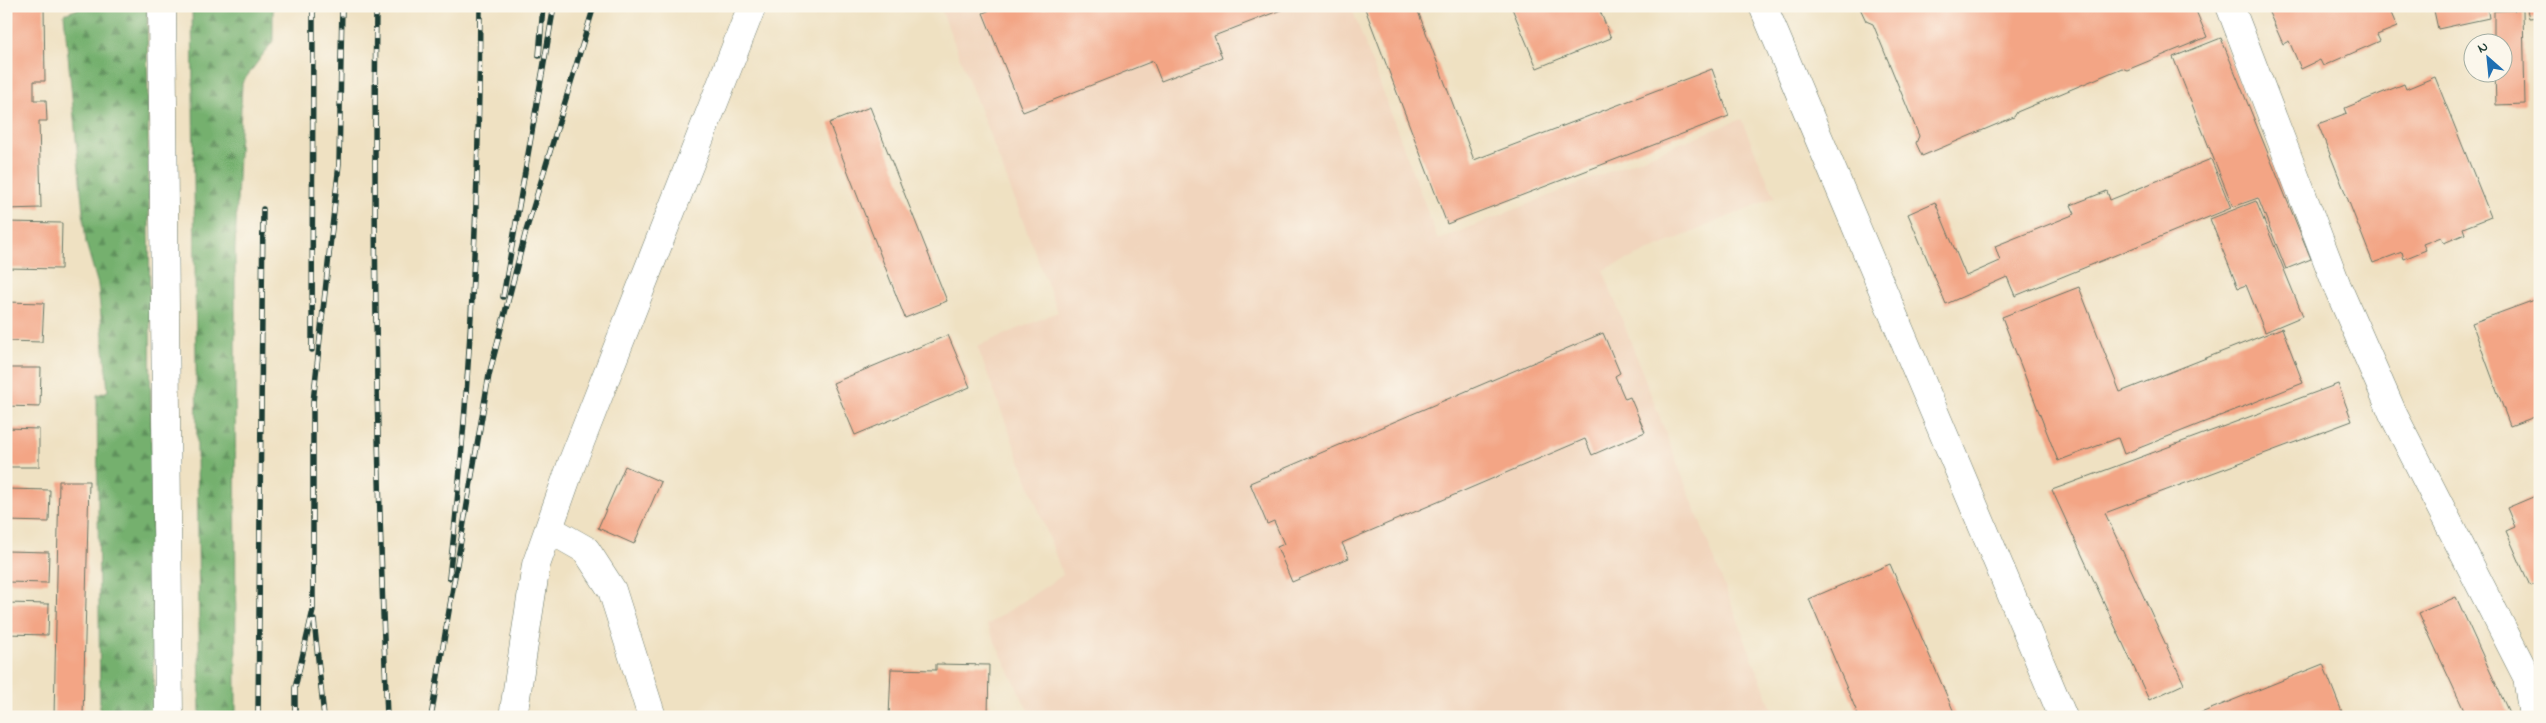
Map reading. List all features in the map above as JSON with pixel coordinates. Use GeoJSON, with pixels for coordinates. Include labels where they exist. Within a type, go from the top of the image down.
{"type":"FeatureCollection","features":[{"type":"Feature","properties":{"kind":"street"},"geometry":{"type":"LineString","coordinates":[[162,6],[169,717]]}},
{"type":"Feature","properties":{"kind":"street"},"geometry":{"type":"LineString","coordinates":[[513,717],[536,565],[572,463],[752,6]]}},
{"type":"Feature","properties":{"kind":"street"},"geometry":{"type":"LineString","coordinates":[[1763,6],[2063,717]]}},
{"type":"Feature","properties":{"kind":"street"},"geometry":{"type":"LineString","coordinates":[[2230,6],[2338,286],[2394,416],[2527,677],[2533,717]]}},
{"type":"Feature","properties":{"kind":"street"},"geometry":{"type":"LineString","coordinates":[[549,529],[586,550],[612,590],[652,717]]}},
{"type":"Feature","properties":{"kind":"shaded area"},"geometry":{"type":"Polygon","coordinates":[[[940,6],[1351,6],[1438,240],[1741,119],[1775,197],[1603,270],[1775,717],[1031,717],[987,625],[1063,575],[977,346],[1058,312],[940,6]]]}},
{"type":"Feature","properties":{"kind":"green space"},"geometry":{"type":"Polygon","coordinates":[[[78,6],[147,6],[154,717],[100,717],[97,395],[108,391],[98,285],[86,243],[64,14],[78,9],[78,6]]]}},
{"type":"Feature","properties":{"kind":"green space"},"geometry":{"type":"Polygon","coordinates":[[[192,6],[273,6],[273,41],[242,83],[235,250],[236,717],[200,717],[192,6]]]}},
{"type":"Feature","properties":{"kind":"building"},"geometry":{"type":"Polygon","coordinates":[[[6,6],[44,6],[45,81],[34,81],[34,100],[46,100],[47,121],[39,121],[41,208],[6,209],[6,6]]]}},
{"type":"Feature","properties":{"kind":"building"},"geometry":{"type":"Polygon","coordinates":[[[845,6],[866,6],[854,11],[845,6]]]}},
{"type":"Feature","properties":{"kind":"building"},"geometry":{"type":"Polygon","coordinates":[[[1000,6],[1041,6],[1043,10],[1051,6],[1291,6],[1214,36],[1222,58],[1161,81],[1153,61],[1023,112],[983,13],[1000,6]]]}},
{"type":"Feature","properties":{"kind":"building"},"geometry":{"type":"Polygon","coordinates":[[[1364,6],[1416,6],[1474,160],[1712,69],[1729,116],[1447,224],[1364,6]]]}},
{"type":"Feature","properties":{"kind":"building"},"geometry":{"type":"Polygon","coordinates":[[[1511,6],[1598,6],[1611,38],[1537,68],[1511,6]]]}},
{"type":"Feature","properties":{"kind":"building"},"geometry":{"type":"Polygon","coordinates":[[[1859,6],[2194,6],[2207,37],[2127,70],[2122,68],[2017,112],[2014,117],[1922,156],[1916,143],[1919,136],[1873,24],[1866,21],[1859,6]]]}},
{"type":"Feature","properties":{"kind":"building"},"geometry":{"type":"Polygon","coordinates":[[[2266,6],[2388,6],[2397,27],[2377,35],[2380,41],[2323,66],[2320,60],[2301,69],[2289,41],[2283,44],[2266,6]]]}},
{"type":"Feature","properties":{"kind":"building"},"geometry":{"type":"Polygon","coordinates":[[[2433,6],[2487,6],[2489,18],[2438,29],[2433,6]]]}},
{"type":"Feature","properties":{"kind":"building"},"geometry":{"type":"Polygon","coordinates":[[[2526,6],[2540,6],[2540,17],[2529,18],[2526,6]]]}},
{"type":"Feature","properties":{"kind":"building"},"geometry":{"type":"Polygon","coordinates":[[[2523,10],[2525,104],[2496,105],[2495,82],[2514,82],[2514,32],[2494,32],[2494,11],[2523,10]]]}},
{"type":"Feature","properties":{"kind":"building"},"geometry":{"type":"Polygon","coordinates":[[[2221,38],[2311,259],[2286,269],[2258,198],[2233,207],[2173,57],[2221,38]]]}},
{"type":"Feature","properties":{"kind":"building"},"geometry":{"type":"Polygon","coordinates":[[[2435,77],[2491,217],[2463,228],[2465,234],[2444,243],[2441,237],[2423,244],[2426,250],[2404,259],[2402,252],[2373,263],[2318,124],[2347,113],[2345,108],[2404,84],[2406,89],[2435,77]]]}},
{"type":"Feature","properties":{"kind":"building"},"geometry":{"type":"Polygon","coordinates":[[[870,107],[947,301],[905,318],[829,123],[870,107]]]}},
{"type":"Feature","properties":{"kind":"building"},"geometry":{"type":"Polygon","coordinates":[[[2211,159],[2231,208],[2015,296],[2007,277],[1946,304],[1908,214],[1935,202],[1966,276],[2000,261],[1995,246],[2075,214],[2071,205],[2107,191],[2110,200],[2211,159]]]}},
{"type":"Feature","properties":{"kind":"building"},"geometry":{"type":"Polygon","coordinates":[[[2256,201],[2303,316],[2265,332],[2246,285],[2238,288],[2210,219],[2256,201]]]}},
{"type":"Feature","properties":{"kind":"building"},"geometry":{"type":"Polygon","coordinates":[[[6,222],[62,223],[61,269],[6,268],[6,222]]]}},
{"type":"Feature","properties":{"kind":"building"},"geometry":{"type":"Polygon","coordinates":[[[2079,287],[2120,392],[2282,328],[2303,383],[2124,454],[2118,438],[2058,461],[2002,317],[2079,287]]]}},
{"type":"Feature","properties":{"kind":"building"},"geometry":{"type":"Polygon","coordinates":[[[2540,298],[2540,415],[2510,426],[2472,323],[2540,298]]]}},
{"type":"Feature","properties":{"kind":"building"},"geometry":{"type":"Polygon","coordinates":[[[6,302],[44,303],[42,342],[6,341],[6,302]]]}},
{"type":"Feature","properties":{"kind":"building"},"geometry":{"type":"Polygon","coordinates":[[[1603,333],[1620,373],[1615,376],[1625,399],[1630,397],[1645,432],[1592,455],[1585,439],[1342,543],[1349,558],[1292,582],[1277,547],[1284,544],[1274,521],[1267,524],[1250,483],[1603,333]]]}},
{"type":"Feature","properties":{"kind":"building"},"geometry":{"type":"Polygon","coordinates":[[[948,335],[970,387],[855,435],[833,383],[948,335]]]}},
{"type":"Feature","properties":{"kind":"building"},"geometry":{"type":"Polygon","coordinates":[[[6,368],[41,368],[40,407],[6,406],[6,368]]]}},
{"type":"Feature","properties":{"kind":"building"},"geometry":{"type":"Polygon","coordinates":[[[2338,384],[2352,421],[2105,513],[2184,684],[2149,700],[2052,490],[2338,384]]]}},
{"type":"Feature","properties":{"kind":"building"},"geometry":{"type":"Polygon","coordinates":[[[6,428],[39,429],[39,467],[6,467],[6,428]]]}},
{"type":"Feature","properties":{"kind":"building"},"geometry":{"type":"Polygon","coordinates":[[[625,466],[661,482],[634,544],[598,528],[625,466]]]}},
{"type":"Feature","properties":{"kind":"building"},"geometry":{"type":"Polygon","coordinates":[[[59,481],[89,481],[83,717],[54,717],[59,481]]]}},
{"type":"Feature","properties":{"kind":"building"},"geometry":{"type":"Polygon","coordinates":[[[6,489],[50,490],[49,522],[6,521],[6,489]]]}},
{"type":"Feature","properties":{"kind":"building"},"geometry":{"type":"Polygon","coordinates":[[[2540,494],[2540,582],[2530,586],[2506,531],[2515,527],[2507,508],[2540,494]]]}},
{"type":"Feature","properties":{"kind":"building"},"geometry":{"type":"Polygon","coordinates":[[[6,551],[49,552],[48,583],[6,582],[6,551]]]}},
{"type":"Feature","properties":{"kind":"building"},"geometry":{"type":"Polygon","coordinates":[[[1890,564],[1956,717],[1859,717],[1809,599],[1890,564]]]}},
{"type":"Feature","properties":{"kind":"building"},"geometry":{"type":"Polygon","coordinates":[[[2456,597],[2511,717],[2467,717],[2419,613],[2456,597]]]}},
{"type":"Feature","properties":{"kind":"building"},"geometry":{"type":"Polygon","coordinates":[[[6,603],[49,604],[48,635],[6,634],[6,603]]]}},
{"type":"Feature","properties":{"kind":"building"},"geometry":{"type":"Polygon","coordinates":[[[936,664],[989,665],[988,717],[889,717],[891,669],[936,670],[936,664]]]}},
{"type":"Feature","properties":{"kind":"building"},"geometry":{"type":"Polygon","coordinates":[[[2323,664],[2344,717],[2191,717],[2323,664]]]}},
{"type":"Feature","properties":{"kind":"railway"},"geometry":{"type":"LineString","coordinates":[[312,350],[313,6]]}},
{"type":"Feature","properties":{"kind":"railway"},"geometry":{"type":"LineString","coordinates":[[295,717],[295,688],[313,610],[313,402],[339,164],[342,6]]}},
{"type":"Feature","properties":{"kind":"railway"},"geometry":{"type":"LineString","coordinates":[[376,6],[377,362],[387,717]]}},
{"type":"Feature","properties":{"kind":"railway"},"geometry":{"type":"LineString","coordinates":[[449,578],[463,435],[476,221],[480,6]]}},
{"type":"Feature","properties":{"kind":"railway"},"geometry":{"type":"LineString","coordinates":[[539,56],[543,6]]}},
{"type":"Feature","properties":{"kind":"railway"},"geometry":{"type":"LineString","coordinates":[[503,297],[554,6]]}},
{"type":"Feature","properties":{"kind":"railway"},"geometry":{"type":"LineString","coordinates":[[431,717],[489,375],[526,231],[594,6]]}},
{"type":"Feature","properties":{"kind":"railway"},"geometry":{"type":"LineString","coordinates":[[258,717],[263,209]]}},
{"type":"Feature","properties":{"kind":"railway"},"geometry":{"type":"LineString","coordinates":[[314,620],[324,717]]}}]}
